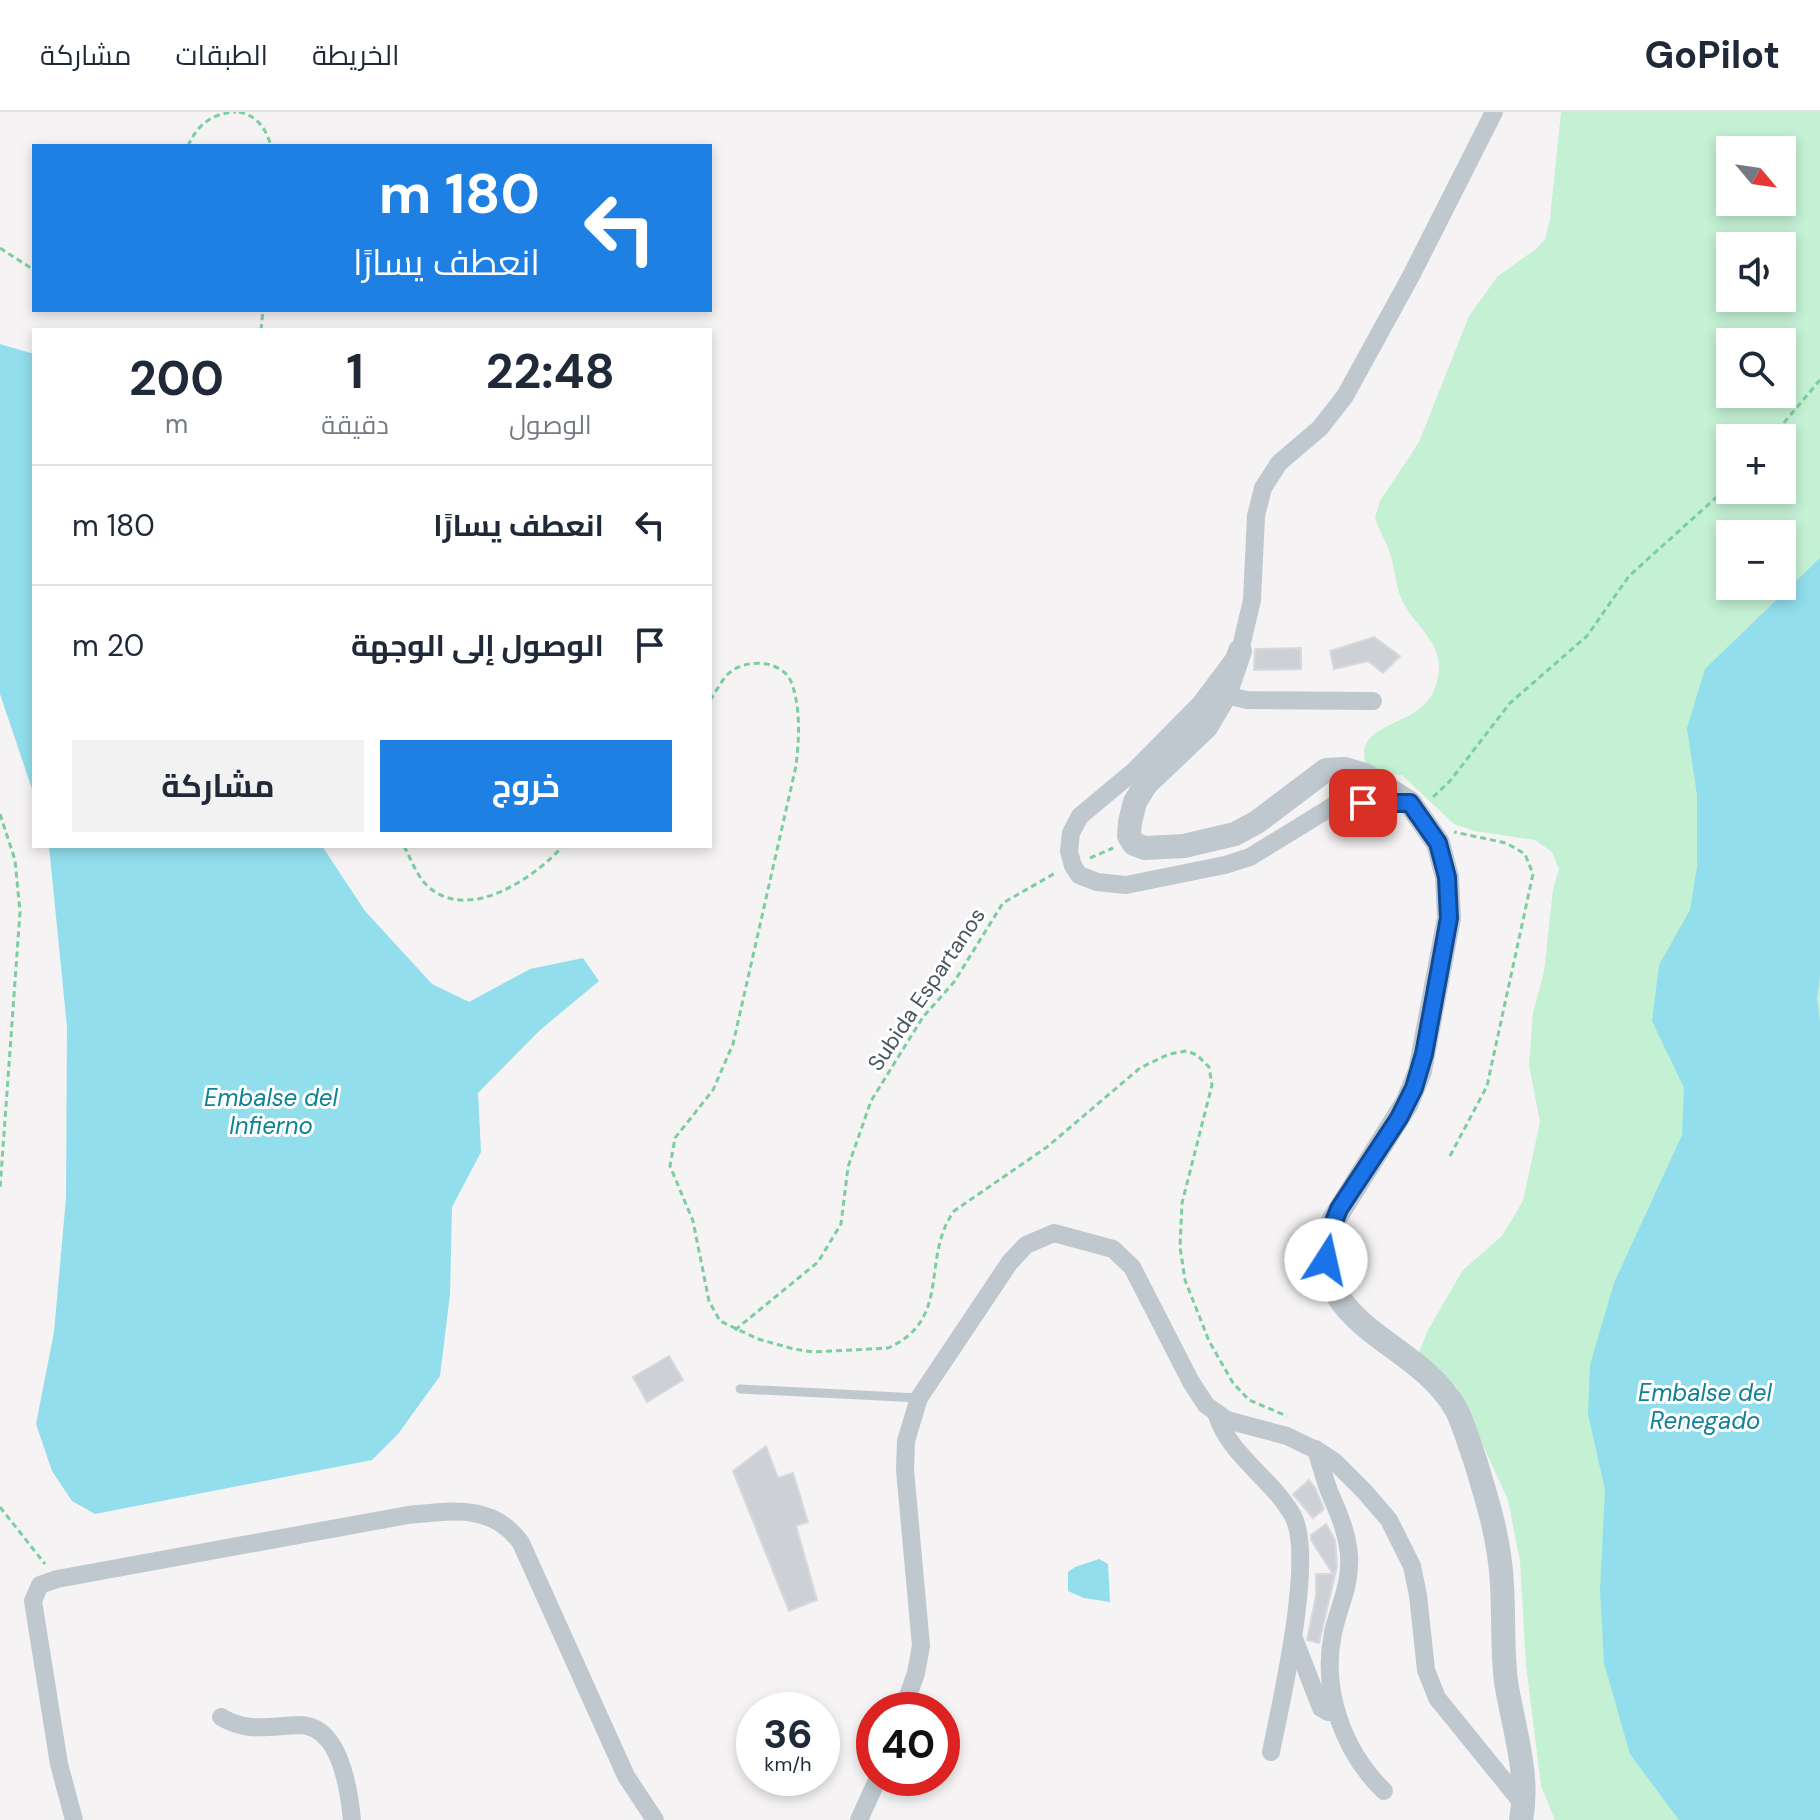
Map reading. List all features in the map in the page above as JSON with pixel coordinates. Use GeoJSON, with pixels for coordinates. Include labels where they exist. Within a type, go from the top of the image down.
{"type":"FeatureCollection","features":[{"type":"Feature","properties":{"kind":"street"},"geometry":{"type":"LineString","coordinates":[[1494,112],[1411,276],[1345,396],[1320,428],[1279,463],[1263,488],[1256,516],[1252,600],[1225,695],[1206,727],[1140,793],[1131,812],[1131,840],[1145,848],[1184,846],[1235,834],[1257,822],[1326,770],[1335,768],[1365,775],[1410,803],[1438,843],[1447,877],[1449,918],[1420,1071],[1407,1103],[1339,1209],[1329,1234],[1326,1260],[1332,1285],[1346,1308],[1369,1330],[1428,1374],[1449,1398],[1462,1421],[1492,1511],[1497,1536],[1504,1658],[1521,1768],[1522,1812]]}},
{"type":"Feature","properties":{"kind":"street"},"geometry":{"type":"LineString","coordinates":[[1240,651],[1201,703],[1134,771],[1080,816],[1069,843],[1073,866],[1079,875],[1097,882],[1141,883],[1250,857],[1333,806],[1410,803]]}},
{"type":"Feature","properties":{"kind":"street"},"geometry":{"type":"LineString","coordinates":[[1225,695],[1247,700],[1373,701]]}},
{"type":"Feature","properties":{"kind":"street"},"geometry":{"type":"LineString","coordinates":[[909,1692],[921,1646],[905,1456],[908,1427],[919,1398],[1010,1262],[1026,1245],[1054,1233],[1105,1245],[1127,1260],[1198,1394],[1216,1413],[1231,1444],[1288,1508],[1297,1525],[1301,1554],[1293,1636],[1271,1752]]}},
{"type":"Feature","properties":{"kind":"street"},"geometry":{"type":"LineString","coordinates":[[1216,1413],[1239,1425],[1287,1436],[1316,1449],[1335,1462],[1389,1520],[1399,1535],[1416,1580],[1424,1656],[1431,1685],[1446,1712],[1522,1812]]}},
{"type":"Feature","properties":{"kind":"street"},"geometry":{"type":"LineString","coordinates":[[1316,1449],[1343,1523],[1349,1555],[1347,1586],[1331,1646],[1336,1711],[1356,1758],[1384,1791]]}},
{"type":"Feature","properties":{"kind":"street"},"geometry":{"type":"LineString","coordinates":[[74,1820],[56,1749],[33,1601],[40,1585],[57,1579],[408,1515],[461,1510],[493,1518],[506,1526],[521,1543],[626,1776],[655,1820]]}},
{"type":"Feature","properties":{"kind":"street"},"geometry":{"type":"LineString","coordinates":[[1293,1636],[1321,1708],[1328,1712],[1336,1711]]}},
{"type":"Feature","properties":{"kind":"street"},"geometry":{"type":"LineString","coordinates":[[221,1717],[250,1729],[300,1725],[324,1734],[343,1773],[352,1820]]}},
{"type":"Feature","properties":{"kind":"street"},"geometry":{"type":"LineString","coordinates":[[859,1820],[870,1796]]}},
{"type":"Feature","properties":{"kind":"lane"},"geometry":{"type":"LineString","coordinates":[[740,1389],[919,1398]]}},
{"type":"Feature","properties":{"kind":"path"},"geometry":{"type":"LineString","coordinates":[[189,144],[193,133],[209,119],[238,112],[250,114],[257,120],[270,144]]}},
{"type":"Feature","properties":{"kind":"path"},"geometry":{"type":"LineString","coordinates":[[0,248],[32,269]]}},
{"type":"Feature","properties":{"kind":"path"},"geometry":{"type":"LineString","coordinates":[[1783,424],[1820,380]]}},
{"type":"Feature","properties":{"kind":"path"},"geometry":{"type":"LineString","coordinates":[[1410,803],[1430,800],[1450,781],[1510,703],[1587,636],[1629,576],[1716,498]]}},
{"type":"Feature","properties":{"kind":"path"},"geometry":{"type":"LineString","coordinates":[[712,697],[728,674],[735,670],[751,664],[771,665],[781,669],[792,682],[798,726],[796,766],[733,1044],[713,1090],[675,1138],[670,1157],[673,1178],[693,1221],[711,1309],[720,1321],[776,1345],[813,1352],[888,1348],[899,1344],[917,1329],[928,1313],[941,1234],[954,1211],[1047,1147],[1140,1068],[1169,1054],[1187,1051],[1197,1055],[1209,1067],[1212,1085],[1182,1203],[1180,1247],[1185,1280],[1209,1341],[1233,1383],[1249,1400],[1288,1416]]}},
{"type":"Feature","properties":{"kind":"path"},"geometry":{"type":"LineString","coordinates":[[0,814],[15,860],[20,912],[0,1189]]}},
{"type":"Feature","properties":{"kind":"path"},"geometry":{"type":"LineString","coordinates":[[1438,843],[1454,832],[1506,843],[1525,854],[1533,874],[1487,1086],[1450,1156]]}},
{"type":"Feature","properties":{"kind":"path","name":"Subida Espartanos"},"geometry":{"type":"LineString","coordinates":[[735,1330],[818,1262],[841,1224],[848,1167],[871,1101],[923,1017],[954,982],[1003,903],[1049,875],[1131,840]]}},
{"type":"Feature","properties":{"kind":"path"},"geometry":{"type":"LineString","coordinates":[[405,848],[423,882],[442,896],[462,900],[478,898],[514,884],[544,864],[561,848]]}},
{"type":"Feature","properties":{"kind":"path"},"geometry":{"type":"LineString","coordinates":[[0,1507],[57,1579]]}},
{"type":"Feature","properties":{"kind":"green space"},"geometry":{"type":"Polygon","coordinates":[[[1561,112],[1820,112],[1820,1820],[1555,1820],[1541,1786],[1526,1665],[1520,1561],[1508,1500],[1456,1386],[1418,1355],[1428,1330],[1463,1270],[1502,1236],[1523,1201],[1540,1122],[1529,1065],[1533,1013],[1544,972],[1553,889],[1559,869],[1552,852],[1535,840],[1475,831],[1454,824],[1402,775],[1376,774],[1367,769],[1364,752],[1368,741],[1377,732],[1417,711],[1428,700],[1439,671],[1435,648],[1401,598],[1391,557],[1375,517],[1380,501],[1419,442],[1469,316],[1498,276],[1545,239],[1550,219],[1561,112]]]}},
{"type":"Feature","properties":{"kind":"water"},"geometry":{"type":"Polygon","coordinates":[[[0,344],[32,353],[32,789],[0,694],[0,344]]]}},
{"type":"Feature","properties":{"kind":"water","name":"Embalse del Renegado"},"geometry":{"type":"Polygon","coordinates":[[[1820,558],[1820,977],[1817,998],[1820,1022],[1820,1820],[1679,1820],[1630,1754],[1604,1663],[1600,1590],[1605,1490],[1588,1414],[1590,1365],[1614,1283],[1682,1135],[1684,1088],[1652,1021],[1659,965],[1690,910],[1697,867],[1697,795],[1687,728],[1705,669],[1776,600],[1796,600],[1796,581],[1820,558]]]}},
{"type":"Feature","properties":{"kind":"water","name":"Embalse del Infierno"},"geometry":{"type":"Polygon","coordinates":[[[49,848],[323,848],[365,911],[432,984],[469,1002],[530,969],[583,958],[599,981],[539,1031],[478,1093],[481,1152],[452,1207],[450,1294],[440,1376],[398,1434],[372,1460],[95,1514],[72,1501],[52,1471],[36,1424],[54,1332],[66,1198],[67,1027],[49,848]]]}},
{"type":"Feature","properties":{"kind":"water"},"geometry":{"type":"Polygon","coordinates":[[[1099,1559],[1108,1564],[1110,1602],[1084,1598],[1068,1591],[1068,1572],[1099,1559]]]}},
{"type":"Feature","properties":{"kind":"building"},"geometry":{"type":"Polygon","coordinates":[[[1374,637],[1400,656],[1383,673],[1368,661],[1334,669],[1330,651],[1374,637]]]}},
{"type":"Feature","properties":{"kind":"building"},"geometry":{"type":"Polygon","coordinates":[[[1301,648],[1301,669],[1254,670],[1255,649],[1301,648]]]}},
{"type":"Feature","properties":{"kind":"building"},"geometry":{"type":"Polygon","coordinates":[[[669,1356],[683,1380],[647,1402],[633,1377],[669,1356]]]}},
{"type":"Feature","properties":{"kind":"building"},"geometry":{"type":"Polygon","coordinates":[[[766,1446],[778,1478],[793,1473],[808,1522],[796,1526],[817,1600],[789,1611],[733,1471],[766,1446]]]}},
{"type":"Feature","properties":{"kind":"building"},"geometry":{"type":"Polygon","coordinates":[[[1309,1480],[1324,1509],[1313,1518],[1293,1494],[1309,1480]]]}},
{"type":"Feature","properties":{"kind":"building"},"geometry":{"type":"Polygon","coordinates":[[[1326,1524],[1335,1540],[1337,1566],[1319,1643],[1307,1640],[1316,1596],[1316,1574],[1333,1574],[1311,1540],[1311,1535],[1326,1524]]]}},
{"type":"Feature","properties":{"kind":"route"},"geometry":{"type":"LineString","coordinates":[[1326,1260],[1329,1234],[1339,1209],[1399,1118],[1414,1088],[1424,1054],[1449,918],[1447,877],[1438,843],[1410,803],[1363,803]]}}]}
